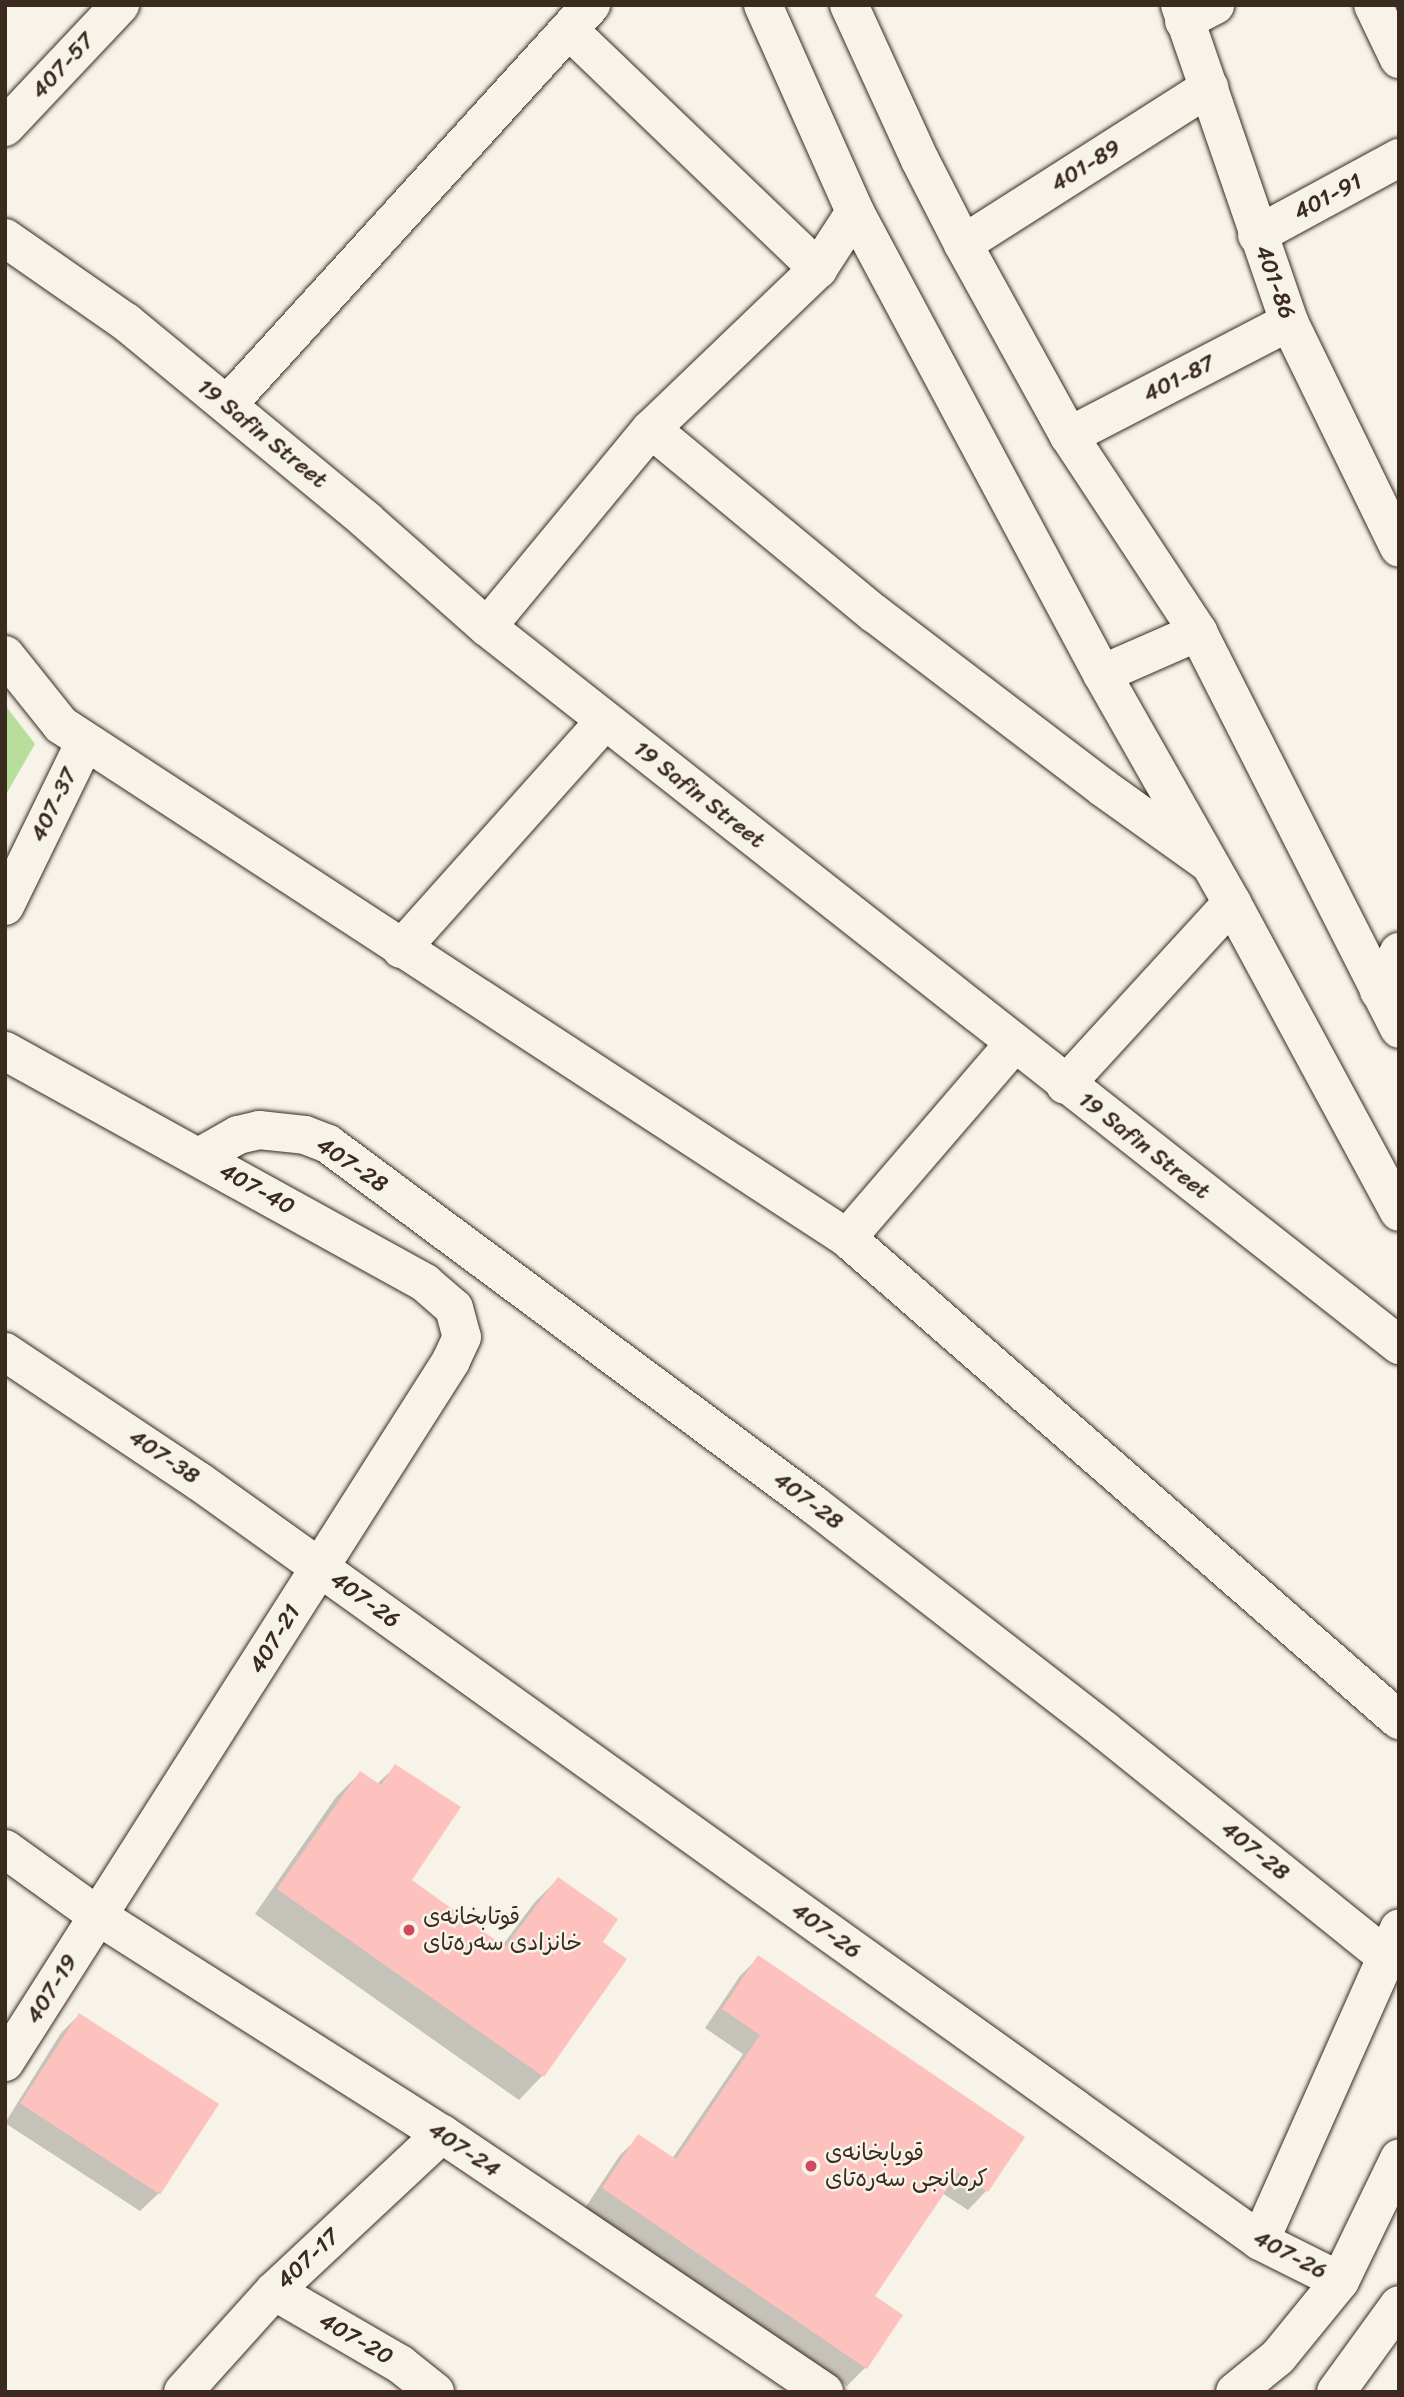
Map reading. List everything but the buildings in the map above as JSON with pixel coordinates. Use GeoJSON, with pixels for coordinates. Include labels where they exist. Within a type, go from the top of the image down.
{"type":"FeatureCollection","features":[{"type":"Feature","properties":{"kind":"street","name":"407-57"},"geometry":{"type":"LineString","coordinates":[[5,127],[120,5]]}},
{"type":"Feature","properties":{"kind":"street"},"geometry":{"type":"LineString","coordinates":[[763,5],[855,212],[1102,674],[1232,903],[1399,1212]]}},
{"type":"Feature","properties":{"kind":"street"},"geometry":{"type":"LineString","coordinates":[[849,5],[963,244],[1069,436],[1198,632],[1399,1029]]}},
{"type":"Feature","properties":{"kind":"street"},"geometry":{"type":"LineString","coordinates":[[1373,5],[1399,59]]}},
{"type":"Feature","properties":{"kind":"street","name":"401-86"},"geometry":{"type":"LineString","coordinates":[[1193,10],[1209,87],[1289,323],[1399,548]]}},
{"type":"Feature","properties":{"kind":"street"},"geometry":{"type":"LineString","coordinates":[[227,405],[581,18],[818,269]]}},
{"type":"Feature","properties":{"kind":"street","name":"401-89"},"geometry":{"type":"LineString","coordinates":[[963,244],[1209,87]]}},
{"type":"Feature","properties":{"kind":"street","name":"401-91"},"geometry":{"type":"LineString","coordinates":[[1258,235],[1399,158]]}},
{"type":"Feature","properties":{"kind":"street"},"geometry":{"type":"LineString","coordinates":[[487,627],[650,429],[818,269],[855,212]]}},
{"type":"Feature","properties":{"kind":"street","name":"19 Safin Street"},"geometry":{"type":"LineString","coordinates":[[5,238],[126,322],[366,520],[487,627],[1065,1085],[1399,1345]]}},
{"type":"Feature","properties":{"kind":"street","name":"401-87"},"geometry":{"type":"LineString","coordinates":[[1069,436],[1289,323]]}},
{"type":"Feature","properties":{"kind":"street"},"geometry":{"type":"LineString","coordinates":[[650,429],[875,614],[1102,787],[1208,863]]}},
{"type":"Feature","properties":{"kind":"street"},"geometry":{"type":"LineString","coordinates":[[1102,674],[1198,632]]}},
{"type":"Feature","properties":{"kind":"street"},"geometry":{"type":"LineString","coordinates":[[5,655],[61,725],[85,742],[847,1238],[1399,1720]]}},
{"type":"Feature","properties":{"kind":"street"},"geometry":{"type":"LineString","coordinates":[[401,949],[605,720]]}},
{"type":"Feature","properties":{"kind":"street","name":"407-37"},"geometry":{"type":"LineString","coordinates":[[5,906],[17,853],[85,742]]}},
{"type":"Feature","properties":{"kind":"street"},"geometry":{"type":"LineString","coordinates":[[1065,1085],[1232,903]]}},
{"type":"Feature","properties":{"kind":"street"},"geometry":{"type":"LineString","coordinates":[[1379,990],[1399,952]]}},
{"type":"Feature","properties":{"kind":"street"},"geometry":{"type":"LineString","coordinates":[[847,1238],[1014,1044]]}},
{"type":"Feature","properties":{"kind":"street","name":"407-40"},"geometry":{"type":"LineString","coordinates":[[5,1051],[425,1283],[454,1308],[462,1337],[451,1361]]}},
{"type":"Feature","properties":{"kind":"street","name":"407-28"},"geometry":{"type":"LineString","coordinates":[[199,1157],[238,1135],[259,1130],[305,1135],[328,1144],[814,1505],[1104,1730],[1392,1943]]}},
{"type":"Feature","properties":{"kind":"street","name":"407-38"},"geometry":{"type":"LineString","coordinates":[[5,1352],[200,1482],[320,1568]]}},
{"type":"Feature","properties":{"kind":"street","name":"407-21"},"geometry":{"type":"LineString","coordinates":[[98,1916],[451,1361]]}},
{"type":"Feature","properties":{"kind":"street","name":"407-26"},"geometry":{"type":"LineString","coordinates":[[320,1568],[1260,2241],[1340,2281]]}},
{"type":"Feature","properties":{"kind":"street","name":"407-24"},"geometry":{"type":"LineString","coordinates":[[5,1849],[98,1916],[442,2134],[824,2392]]}},
{"type":"Feature","properties":{"kind":"street","name":"407-19"},"geometry":{"type":"LineString","coordinates":[[5,2062],[98,1916]]}},
{"type":"Feature","properties":{"kind":"street"},"geometry":{"type":"LineString","coordinates":[[1260,2241],[1392,1943]]}},
{"type":"Feature","properties":{"kind":"street","name":"407-17"},"geometry":{"type":"LineString","coordinates":[[183,2392],[274,2291],[442,2134]]}},
{"type":"Feature","properties":{"kind":"street"},"geometry":{"type":"LineString","coordinates":[[1236,2392],[1278,2357],[1340,2281],[1399,2159]]}},
{"type":"Feature","properties":{"kind":"street","name":"407-20"},"geometry":{"type":"LineString","coordinates":[[274,2291],[400,2364],[435,2392]]}},
{"type":"Feature","properties":{"kind":"street"},"geometry":{"type":"LineString","coordinates":[[1336,2392],[1399,2305]]}},
{"type":"Feature","properties":{"kind":"green space"},"geometry":{"type":"Polygon","coordinates":[[[5,705],[35,744],[5,796],[5,705]]]}},
{"type":"Feature","properties":{"kind":"place","name":"قوتابخانەی خانزادی سەرەتای"},"geometry":{"type":"Point","coordinates":[409,1930]}},
{"type":"Feature","properties":{"kind":"place","name":"قویابخانەی کرمانجی سەرەتای"},"geometry":{"type":"Point","coordinates":[811,2166]}}]}
